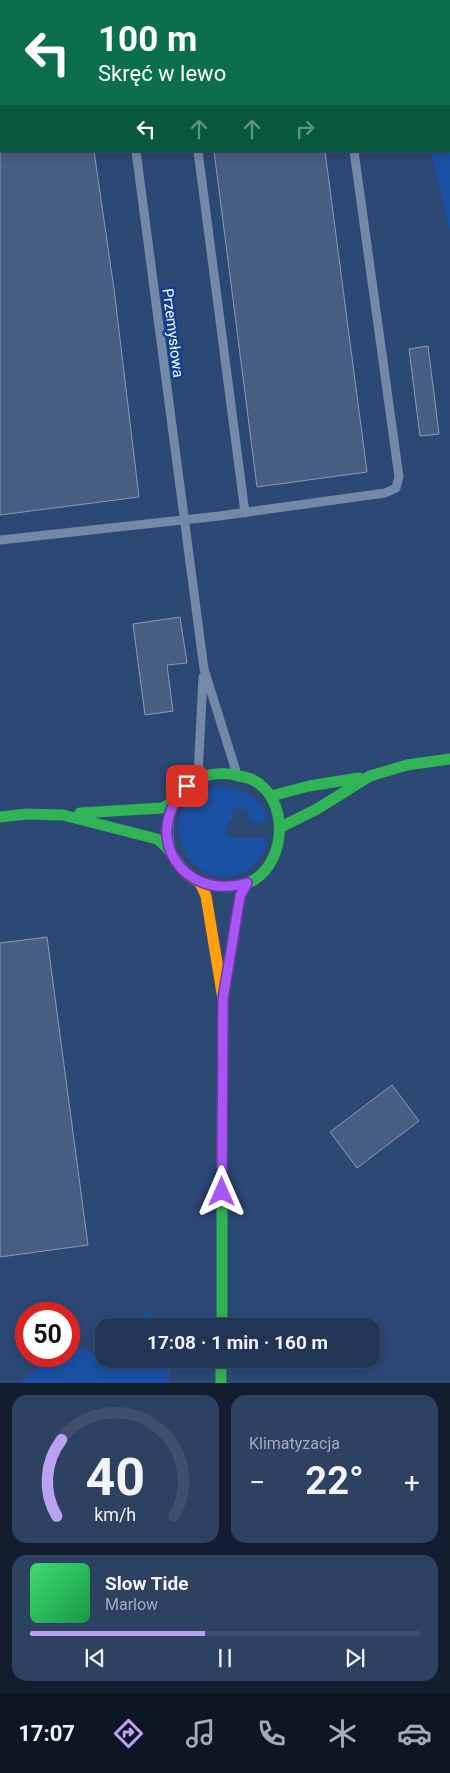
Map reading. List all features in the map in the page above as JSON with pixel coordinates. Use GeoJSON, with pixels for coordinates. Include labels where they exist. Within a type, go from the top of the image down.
{"type":"FeatureCollection","features":[{"type":"Feature","properties":{"kind":"main road"},"geometry":{"type":"LineString","coordinates":[[271,796],[309,786],[370,776],[407,765],[450,759]]}},
{"type":"Feature","properties":{"kind":"main road"},"geometry":{"type":"LineString","coordinates":[[0,817],[162,808],[174,802],[194,781],[211,774],[224,773],[240,775],[257,783],[271,796],[277,808],[281,828],[281,841],[276,854],[259,876],[247,883],[220,888],[200,883],[178,865],[170,850],[157,839],[63,815]]}},
{"type":"Feature","properties":{"kind":"main road"},"geometry":{"type":"LineString","coordinates":[[281,828],[317,809],[370,776]]}},
{"type":"Feature","properties":{"kind":"main road"},"geometry":{"type":"LineString","coordinates":[[170,850],[167,820],[174,802]]}},
{"type":"Feature","properties":{"kind":"main road"},"geometry":{"type":"LineString","coordinates":[[200,883],[207,904],[223,999]]}},
{"type":"Feature","properties":{"kind":"main road"},"geometry":{"type":"LineString","coordinates":[[222,1318],[223,999],[240,896],[247,883]]}},
{"type":"Feature","properties":{"kind":"main road"},"geometry":{"type":"LineString","coordinates":[[220,1383],[221,1368]]}},
{"type":"Feature","properties":{"kind":"lane","name":"Przemysłowa"},"geometry":{"type":"LineString","coordinates":[[136,152],[204,669]]}},
{"type":"Feature","properties":{"kind":"lane"},"geometry":{"type":"LineString","coordinates":[[198,152],[245,512]]}},
{"type":"Feature","properties":{"kind":"lane"},"geometry":{"type":"LineString","coordinates":[[0,540],[245,512],[385,493],[396,488],[398,483],[354,152]]}},
{"type":"Feature","properties":{"kind":"lane"},"geometry":{"type":"LineString","coordinates":[[204,669],[232,765],[240,775]]}},
{"type":"Feature","properties":{"kind":"lane"},"geometry":{"type":"LineString","coordinates":[[194,781],[200,769],[204,669]]}},
{"type":"Feature","properties":{"kind":"shaded area"},"geometry":{"type":"Polygon","coordinates":[[[431,152],[450,152],[450,232],[431,152]]]}},
{"type":"Feature","properties":{"kind":"shaded area"},"geometry":{"type":"Polygon","coordinates":[[[218,786],[234,788],[249,794],[261,804],[267,819],[263,823],[253,823],[248,817],[247,809],[233,809],[233,818],[227,823],[227,838],[263,838],[267,845],[248,869],[227,877],[206,873],[190,859],[180,840],[180,819],[191,800],[218,786]]]}},
{"type":"Feature","properties":{"kind":"shaded area"},"geometry":{"type":"Polygon","coordinates":[[[148,1311],[156,1318],[138,1318],[148,1311]]]}},
{"type":"Feature","properties":{"kind":"shaded area"},"geometry":{"type":"Polygon","coordinates":[[[80,1348],[90,1352],[95,1349],[95,1368],[170,1368],[170,1383],[18,1383],[40,1367],[80,1367],[80,1348]]]}},
{"type":"Feature","properties":{"kind":"building"},"geometry":{"type":"Polygon","coordinates":[[[0,152],[94,152],[114,289],[139,497],[0,515],[0,152]]]}},
{"type":"Feature","properties":{"kind":"building"},"geometry":{"type":"Polygon","coordinates":[[[214,152],[325,152],[367,472],[257,487],[214,152]]]}},
{"type":"Feature","properties":{"kind":"building"},"geometry":{"type":"Polygon","coordinates":[[[428,346],[439,434],[420,436],[409,349],[428,346]]]}},
{"type":"Feature","properties":{"kind":"building"},"geometry":{"type":"Polygon","coordinates":[[[180,617],[187,663],[167,665],[173,711],[145,715],[133,624],[180,617]]]}},
{"type":"Feature","properties":{"kind":"building"},"geometry":{"type":"Polygon","coordinates":[[[47,937],[88,1245],[0,1257],[0,943],[47,937]]]}},
{"type":"Feature","properties":{"kind":"building"},"geometry":{"type":"Polygon","coordinates":[[[392,1085],[419,1121],[357,1168],[330,1132],[392,1085]]]}},
{"type":"Feature","properties":{"kind":"traffic: fast"},"geometry":{"type":"LineString","coordinates":[[281,827],[317,809],[370,776],[407,765],[450,759]]}},
{"type":"Feature","properties":{"kind":"traffic: fast"},"geometry":{"type":"LineString","coordinates":[[0,817],[27,814],[63,815],[157,839],[169,850],[183,870],[195,880],[208,885],[229,887],[242,885],[254,880],[265,871],[273,858],[278,844],[279,829],[278,814],[273,800],[265,789],[249,778],[229,774],[215,774],[203,777],[186,787],[175,801],[168,824],[170,850]]}},
{"type":"Feature","properties":{"kind":"traffic: fast"},"geometry":{"type":"LineString","coordinates":[[271,796],[309,786],[359,778]]}},
{"type":"Feature","properties":{"kind":"traffic: fast"},"geometry":{"type":"LineString","coordinates":[[80,813],[162,808],[174,802]]}},
{"type":"Feature","properties":{"kind":"traffic: fast"},"geometry":{"type":"LineString","coordinates":[[226,980],[240,896],[247,883]]}},
{"type":"Feature","properties":{"kind":"traffic: fast"},"geometry":{"type":"LineString","coordinates":[[222,1170],[222,1318]]}},
{"type":"Feature","properties":{"kind":"traffic: fast"},"geometry":{"type":"LineString","coordinates":[[221,1368],[221,1383]]}},
{"type":"Feature","properties":{"kind":"traffic: slow"},"geometry":{"type":"LineString","coordinates":[[200,883],[206,896],[223,999],[222,1170]]}},
{"type":"Feature","properties":{"kind":"route"},"geometry":{"type":"LineString","coordinates":[[187,786],[174,802],[167,820],[167,840],[178,865],[190,877],[200,883],[220,888],[234,887],[247,883],[240,896],[223,999],[222,1192]]}}]}
